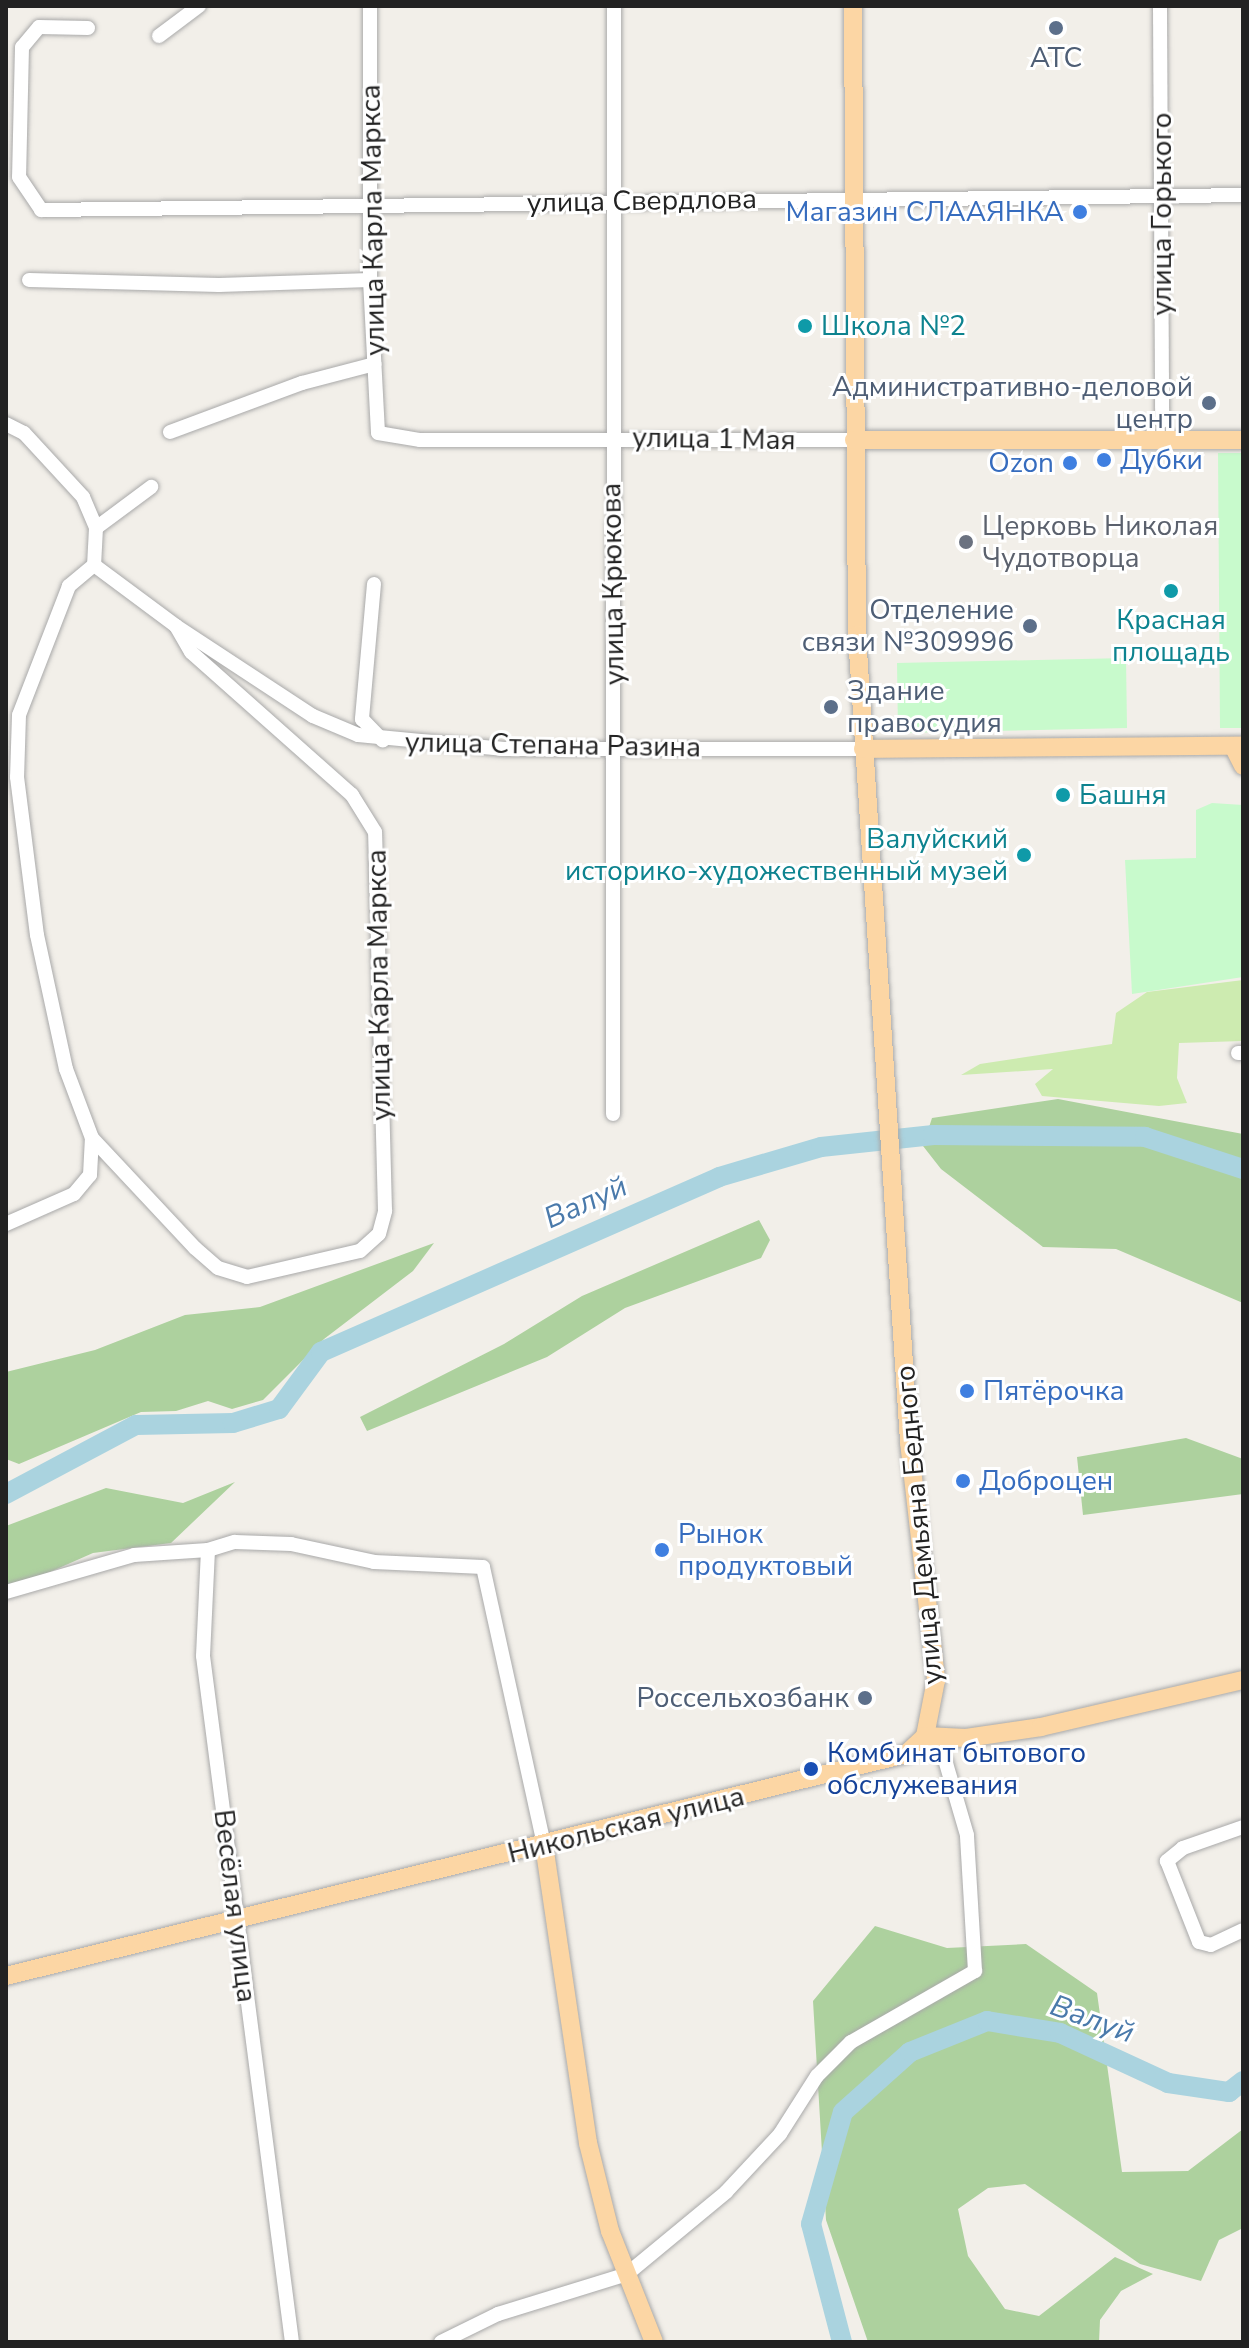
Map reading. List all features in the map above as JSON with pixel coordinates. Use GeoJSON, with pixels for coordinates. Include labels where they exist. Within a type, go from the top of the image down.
{"type":"FeatureCollection","features":[{"type":"Feature","properties":{"kind":"main road","name":"улица Демьяна Бедного"},"geometry":{"type":"LineString","coordinates":[[853,6],[854,440],[863,749],[909,1442],[936,1680],[925,1736]]}},
{"type":"Feature","properties":{"kind":"main road","name":"улица 1 Мая"},"geometry":{"type":"LineString","coordinates":[[854,440],[1243,440]]}},
{"type":"Feature","properties":{"kind":"main road","name":"улица Степана Разина"},"geometry":{"type":"LineString","coordinates":[[863,749],[1238,746]]}},
{"type":"Feature","properties":{"kind":"main road"},"geometry":{"type":"LineString","coordinates":[[1238,746],[1243,766]]}},
{"type":"Feature","properties":{"kind":"main road"},"geometry":{"type":"LineString","coordinates":[[925,1736],[966,1738],[1041,1727],[1243,1680]]}},
{"type":"Feature","properties":{"kind":"main road","name":"Никольская улица"},"geometry":{"type":"LineString","coordinates":[[6,1976],[906,1754],[925,1736]]}},
{"type":"Feature","properties":{"kind":"main road"},"geometry":{"type":"LineString","coordinates":[[544,1845],[588,2143],[627,2274],[654,2342]]}},
{"type":"Feature","properties":{"kind":"street"},"geometry":{"type":"LineString","coordinates":[[159,36],[199,6]]}},
{"type":"Feature","properties":{"kind":"street","name":"улица Карла Маркса"},"geometry":{"type":"LineString","coordinates":[[370,6],[370,280],[378,433]]}},
{"type":"Feature","properties":{"kind":"street","name":"улица Крюкова"},"geometry":{"type":"LineString","coordinates":[[613,1114],[614,6]]}},
{"type":"Feature","properties":{"kind":"street","name":"улица Горького"},"geometry":{"type":"LineString","coordinates":[[1160,6],[1162,421]]}},
{"type":"Feature","properties":{"kind":"street","name":"улица Свердлова"},"geometry":{"type":"LineString","coordinates":[[88,28],[39,27],[22,47],[19,177],[41,210],[371,207],[853,196],[1243,195]]}},
{"type":"Feature","properties":{"kind":"street"},"geometry":{"type":"LineString","coordinates":[[29,280],[219,285],[370,280]]}},
{"type":"Feature","properties":{"kind":"street"},"geometry":{"type":"LineString","coordinates":[[170,432],[302,383],[375,364]]}},
{"type":"Feature","properties":{"kind":"street"},"geometry":{"type":"LineString","coordinates":[[6,424],[24,433],[64,474],[83,497],[96,528],[94,565],[69,586],[43,646],[19,715],[17,777],[37,935],[66,1069],[92,1138],[90,1175],[74,1194],[6,1224]]}},
{"type":"Feature","properties":{"kind":"street","name":"улица 1 Мая"},"geometry":{"type":"LineString","coordinates":[[378,433],[420,440],[612,437],[854,440]]}},
{"type":"Feature","properties":{"kind":"street"},"geometry":{"type":"LineString","coordinates":[[96,528],[151,487]]}},
{"type":"Feature","properties":{"kind":"street","name":"улица Степана Разина"},"geometry":{"type":"LineString","coordinates":[[94,565],[176,626],[313,716],[383,741],[504,749],[863,749]]}},
{"type":"Feature","properties":{"kind":"street"},"geometry":{"type":"LineString","coordinates":[[374,584],[362,719],[383,741]]}},
{"type":"Feature","properties":{"kind":"street","name":"улица Карла Маркса"},"geometry":{"type":"LineString","coordinates":[[92,1138],[218,1268],[247,1277],[300,1268],[360,1251],[379,1234],[385,1211],[375,832],[352,795],[191,652],[176,626]]}},
{"type":"Feature","properties":{"kind":"street"},"geometry":{"type":"LineString","coordinates":[[6,1592],[134,1555],[208,1550],[235,1542],[291,1544],[374,1562],[483,1567],[544,1845]]}},
{"type":"Feature","properties":{"kind":"street","name":"Весёлая улица"},"geometry":{"type":"LineString","coordinates":[[208,1550],[203,1656],[292,2342]]}},
{"type":"Feature","properties":{"kind":"street"},"geometry":{"type":"LineString","coordinates":[[441,2342],[498,2314],[627,2274],[726,2192],[780,2134],[817,2076],[858,2037],[940,1995],[975,1971],[967,1835],[945,1760],[925,1736]]}},
{"type":"Feature","properties":{"kind":"street"},"geometry":{"type":"LineString","coordinates":[[1243,1827],[1183,1848],[1167,1861],[1199,1942],[1211,1945],[1243,1930]]}},
{"type":"Feature","properties":{"kind":"green space"},"geometry":{"type":"Polygon","coordinates":[[[1218,453],[1243,453],[1243,728],[1220,728],[1218,453]]]}},
{"type":"Feature","properties":{"kind":"green space"},"geometry":{"type":"Polygon","coordinates":[[[1126,658],[1127,728],[898,733],[897,663],[1126,658]]]}},
{"type":"Feature","properties":{"kind":"green space"},"geometry":{"type":"Polygon","coordinates":[[[1212,803],[1243,805],[1243,977],[1132,994],[1125,860],[1196,858],[1196,810],[1212,803]]]}},
{"type":"Feature","properties":{"kind":"green space"},"geometry":{"type":"Polygon","coordinates":[[[1243,980],[1243,1041],[1179,1043],[1177,1078],[1187,1103],[1159,1106],[1042,1096],[1035,1084],[1053,1069],[961,1075],[980,1064],[1112,1044],[1116,1013],[1147,992],[1243,980]]]}},
{"type":"Feature","properties":{"kind":"green space"},"geometry":{"type":"Polygon","coordinates":[[[1058,1099],[1243,1134],[1243,1303],[1116,1249],[1043,1247],[941,1169],[923,1146],[932,1118],[1058,1099]]]}},
{"type":"Feature","properties":{"kind":"green space"},"geometry":{"type":"Polygon","coordinates":[[[759,1220],[770,1240],[761,1258],[625,1308],[547,1357],[367,1431],[360,1417],[504,1344],[582,1296],[759,1220]]]}},
{"type":"Feature","properties":{"kind":"green space"},"geometry":{"type":"Polygon","coordinates":[[[434,1243],[413,1271],[324,1339],[263,1400],[232,1409],[208,1401],[176,1411],[141,1412],[19,1464],[6,1459],[6,1372],[95,1350],[185,1315],[260,1307],[434,1243]]]}},
{"type":"Feature","properties":{"kind":"green space"},"geometry":{"type":"Polygon","coordinates":[[[1186,1438],[1243,1459],[1243,1494],[1083,1515],[1077,1457],[1186,1438]]]}},
{"type":"Feature","properties":{"kind":"green space"},"geometry":{"type":"Polygon","coordinates":[[[235,1482],[171,1543],[93,1553],[16,1587],[6,1585],[6,1526],[106,1488],[183,1503],[235,1482]]]}},
{"type":"Feature","properties":{"kind":"green space"},"geometry":{"type":"Polygon","coordinates":[[[875,1926],[947,1948],[1026,1944],[1097,1993],[1122,2172],[1188,2171],[1243,2129],[1243,2228],[1219,2240],[1201,2281],[1140,2264],[1025,2184],[988,2188],[958,2209],[968,2256],[1005,2309],[1039,2316],[1115,2257],[1153,2274],[1121,2291],[1100,2320],[1099,2342],[868,2342],[826,2220],[813,2001],[875,1926]]]}},
{"type":"Feature","properties":{"kind":"waterway","name":"Валуй"},"geometry":{"type":"LineString","coordinates":[[6,1494],[136,1425],[233,1423],[279,1409],[321,1352],[719,1177],[821,1147],[933,1135],[1145,1137],[1243,1169]]}},
{"type":"Feature","properties":{"kind":"waterway","name":"Валуй"},"geometry":{"type":"LineString","coordinates":[[842,2342],[811,2224],[843,2112],[910,2052],[987,2021],[1060,2033],[1168,2083],[1229,2092],[1243,2081]]}},
{"type":"Feature","properties":{"kind":"place","name":"АТС"},"geometry":{"type":"Point","coordinates":[1056,28]}},
{"type":"Feature","properties":{"kind":"place","name":"Магазин СЛААЯНКА"},"geometry":{"type":"Point","coordinates":[1080,212]}},
{"type":"Feature","properties":{"kind":"place","name":"Школа №2"},"geometry":{"type":"Point","coordinates":[805,326]}},
{"type":"Feature","properties":{"kind":"place","name":"Административно-деловой центр"},"geometry":{"type":"Point","coordinates":[1209,403]}},
{"type":"Feature","properties":{"kind":"place","name":"Дубки"},"geometry":{"type":"Point","coordinates":[1104,460]}},
{"type":"Feature","properties":{"kind":"place","name":"Ozon"},"geometry":{"type":"Point","coordinates":[1070,463]}},
{"type":"Feature","properties":{"kind":"place","name":"Церковь Николая Чудотворца"},"geometry":{"type":"Point","coordinates":[966,542]}},
{"type":"Feature","properties":{"kind":"place","name":"Красная площадь"},"geometry":{"type":"Point","coordinates":[1171,591]}},
{"type":"Feature","properties":{"kind":"place","name":"Отделение связи №309996"},"geometry":{"type":"Point","coordinates":[1030,626]}},
{"type":"Feature","properties":{"kind":"place","name":"Здание правосудия"},"geometry":{"type":"Point","coordinates":[831,707]}},
{"type":"Feature","properties":{"kind":"place","name":"Башня"},"geometry":{"type":"Point","coordinates":[1063,795]}},
{"type":"Feature","properties":{"kind":"place","name":"Валуйский историко-художественный музей"},"geometry":{"type":"Point","coordinates":[1024,855]}},
{"type":"Feature","properties":{"kind":"place","name":"Пятёрочка"},"geometry":{"type":"Point","coordinates":[967,1391]}},
{"type":"Feature","properties":{"kind":"place","name":"Доброцен"},"geometry":{"type":"Point","coordinates":[963,1481]}},
{"type":"Feature","properties":{"kind":"place","name":"Рынок продуктовый"},"geometry":{"type":"Point","coordinates":[662,1550]}},
{"type":"Feature","properties":{"kind":"place","name":"Россельхозбанк"},"geometry":{"type":"Point","coordinates":[865,1698]}},
{"type":"Feature","properties":{"kind":"place","name":"Комбинат бытового обслужевания"},"geometry":{"type":"Point","coordinates":[811,1769]}}]}
